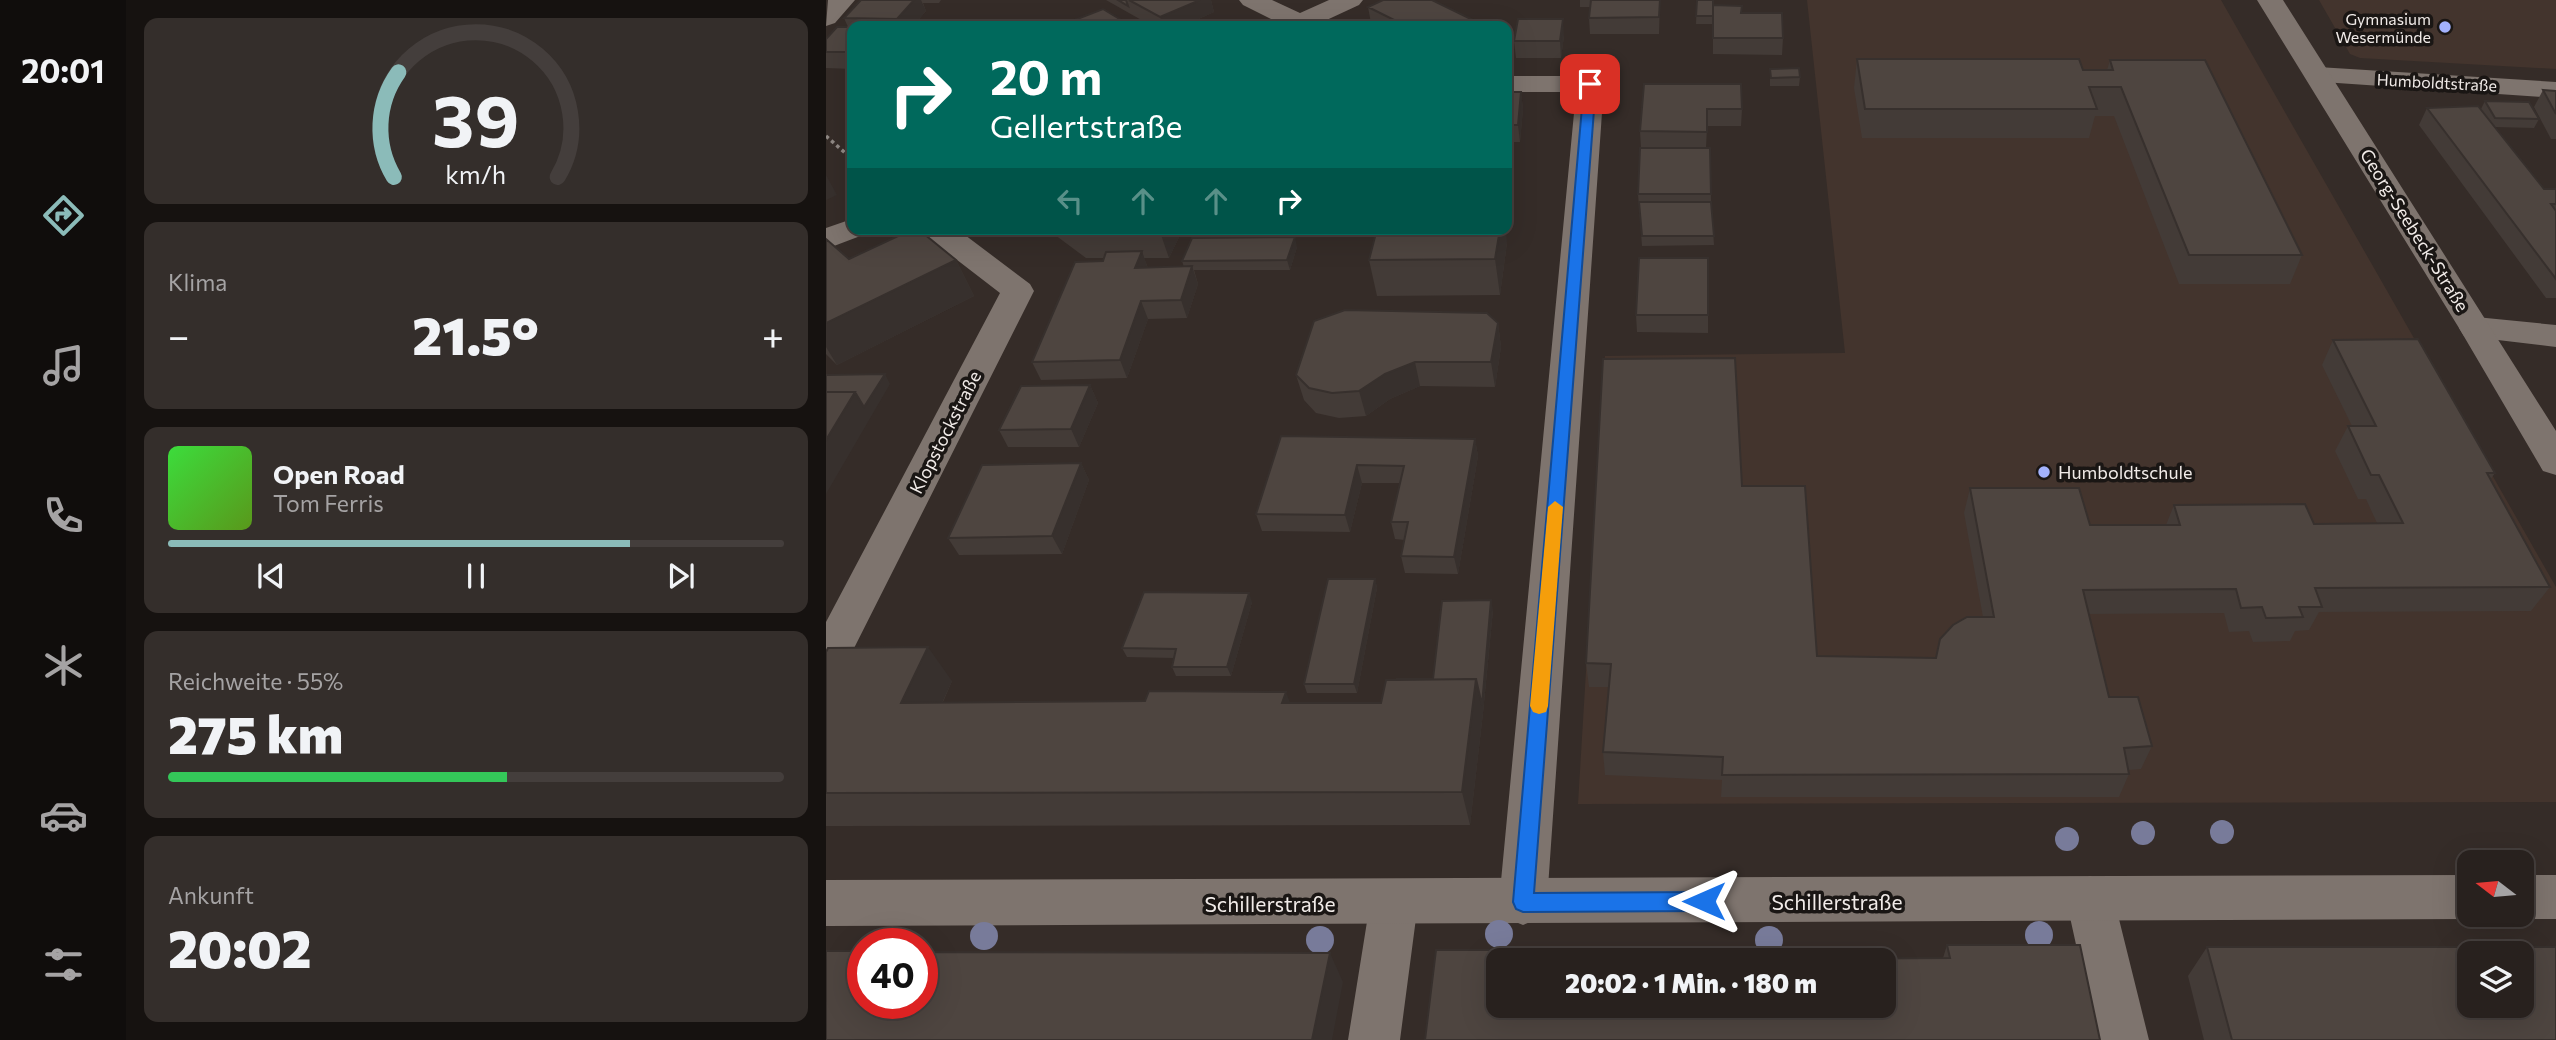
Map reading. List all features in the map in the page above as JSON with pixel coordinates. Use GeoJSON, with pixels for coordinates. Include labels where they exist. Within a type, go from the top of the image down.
{"type":"FeatureCollection","features":[{"type":"Feature","properties":{"kind":"street"},"geometry":{"type":"LineString","coordinates":[[826,18],[842,0]]}},
{"type":"Feature","properties":{"kind":"street"},"geometry":{"type":"LineString","coordinates":[[1252,0],[1291,21]]}},
{"type":"Feature","properties":{"kind":"street"},"geometry":{"type":"LineString","coordinates":[[1307,21],[1350,0]]}},
{"type":"Feature","properties":{"kind":"street","name":"Georg-Seebeck-Straße"},"geometry":{"type":"LineString","coordinates":[[2270,0],[2476,328],[2556,461]]}},
{"type":"Feature","properties":{"kind":"street","name":"Humboldtstraße"},"geometry":{"type":"LineString","coordinates":[[2318,75],[2556,90]]}},
{"type":"Feature","properties":{"kind":"street"},"geometry":{"type":"LineString","coordinates":[[1512,84],[1590,84],[1523,902]]}},
{"type":"Feature","properties":{"kind":"street"},"geometry":{"type":"LineString","coordinates":[[826,240],[847,230]]}},
{"type":"Feature","properties":{"kind":"street","name":"Klopstockstraße"},"geometry":{"type":"LineString","coordinates":[[826,662],[1018,291],[945,235]]}},
{"type":"Feature","properties":{"kind":"street"},"geometry":{"type":"LineString","coordinates":[[2476,328],[2556,336]]}},
{"type":"Feature","properties":{"kind":"street","name":"Schillerstraße"},"geometry":{"type":"LineString","coordinates":[[826,903],[2457,897]]}},
{"type":"Feature","properties":{"kind":"street"},"geometry":{"type":"LineString","coordinates":[[2534,897],[2556,897]]}},
{"type":"Feature","properties":{"kind":"street"},"geometry":{"type":"LineString","coordinates":[[2090,899],[2123,1040]]}},
{"type":"Feature","properties":{"kind":"street"},"geometry":{"type":"LineString","coordinates":[[1374,1040],[1394,903]]}},
{"type":"Feature","properties":{"kind":"path"},"geometry":{"type":"LineString","coordinates":[[826,136],[847,155]]}},
{"type":"Feature","properties":{"kind":"shaded area","name":"Humboldtschule"},"geometry":{"type":"Polygon","coordinates":[[[1807,0],[2221,0],[2556,587],[2556,802],[1578,804],[1605,356],[1845,353],[1807,0]]]}},
{"type":"Feature","properties":{"kind":"shaded area","name":"Gymnasium Wesermünde"},"geometry":{"type":"Polygon","coordinates":[[[2319,0],[2556,0],[2556,69],[2360,58],[2350,54],[2319,0]]]}},
{"type":"Feature","properties":{"kind":"building"},"geometry":{"type":"Polygon","coordinates":[[[861,0],[914,0],[897,19],[844,18],[861,0]]]}},
{"type":"Feature","properties":{"kind":"building"},"geometry":{"type":"Polygon","coordinates":[[[1129,0],[1200,0],[1160,17],[1129,0]]]}},
{"type":"Feature","properties":{"kind":"building"},"geometry":{"type":"Polygon","coordinates":[[[1383,0],[1432,0],[1475,21],[1396,21],[1368,7],[1383,0]]]}},
{"type":"Feature","properties":{"kind":"building"},"geometry":{"type":"Polygon","coordinates":[[[1591,0],[1660,0],[1659,17],[1589,18],[1591,0]]]}},
{"type":"Feature","properties":{"kind":"building"},"geometry":{"type":"Polygon","coordinates":[[[1697,0],[1713,0],[1713,16],[1696,16],[1697,0]]]}},
{"type":"Feature","properties":{"kind":"building"},"geometry":{"type":"Polygon","coordinates":[[[1713,5],[1742,6],[1741,13],[1782,13],[1783,38],[1713,38],[1713,5]]]}},
{"type":"Feature","properties":{"kind":"building"},"geometry":{"type":"Polygon","coordinates":[[[1103,9],[1123,21],[1072,21],[1103,9]]]}},
{"type":"Feature","properties":{"kind":"building"},"geometry":{"type":"Polygon","coordinates":[[[1518,19],[1563,19],[1560,41],[1514,41],[1518,19]]]}},
{"type":"Feature","properties":{"kind":"building"},"geometry":{"type":"Polygon","coordinates":[[[837,27],[847,27],[847,52],[826,52],[826,39],[837,27]]]}},
{"type":"Feature","properties":{"kind":"building"},"geometry":{"type":"Polygon","coordinates":[[[1857,59],[2079,59],[2083,70],[2113,70],[2110,60],[2205,60],[2302,255],[2189,255],[2121,87],[2089,87],[2097,109],[1865,109],[1857,59]]]}},
{"type":"Feature","properties":{"kind":"building"},"geometry":{"type":"Polygon","coordinates":[[[1799,68],[1800,77],[1771,78],[1770,69],[1799,68]]]}},
{"type":"Feature","properties":{"kind":"building"},"geometry":{"type":"Polygon","coordinates":[[[1644,84],[1741,84],[1742,109],[1707,109],[1707,132],[1640,131],[1644,84]]]}},
{"type":"Feature","properties":{"kind":"building"},"geometry":{"type":"Polygon","coordinates":[[[2543,90],[2556,91],[2556,114],[2543,90]]]}},
{"type":"Feature","properties":{"kind":"building"},"geometry":{"type":"Polygon","coordinates":[[[1512,92],[1521,92],[1518,125],[1512,125],[1512,92]]]}},
{"type":"Feature","properties":{"kind":"building"},"geometry":{"type":"Polygon","coordinates":[[[2485,101],[2529,102],[2539,119],[2495,118],[2485,101]]]}},
{"type":"Feature","properties":{"kind":"building"},"geometry":{"type":"Polygon","coordinates":[[[2478,106],[2544,189],[2556,189],[2556,204],[2551,204],[2556,211],[2556,279],[2427,108],[2478,106]]]}},
{"type":"Feature","properties":{"kind":"building"},"geometry":{"type":"Polygon","coordinates":[[[1640,148],[1710,148],[1711,194],[1638,194],[1640,148]]]}},
{"type":"Feature","properties":{"kind":"building"},"geometry":{"type":"Polygon","coordinates":[[[1639,202],[1711,202],[1714,236],[1642,236],[1639,202]]]}},
{"type":"Feature","properties":{"kind":"building"},"geometry":{"type":"Polygon","coordinates":[[[900,235],[925,235],[956,260],[826,323],[826,239],[849,259],[900,235]]]}},
{"type":"Feature","properties":{"kind":"building"},"geometry":{"type":"Polygon","coordinates":[[[1375,235],[1499,235],[1495,259],[1369,260],[1375,235]]]}},
{"type":"Feature","properties":{"kind":"building"},"geometry":{"type":"Polygon","coordinates":[[[1295,237],[1287,260],[1182,261],[1192,238],[1295,237]]]}},
{"type":"Feature","properties":{"kind":"building"},"geometry":{"type":"Polygon","coordinates":[[[1142,251],[1135,268],[1192,266],[1181,300],[1141,301],[1120,360],[1032,362],[1075,262],[1103,261],[1106,252],[1142,251]]]}},
{"type":"Feature","properties":{"kind":"building"},"geometry":{"type":"Polygon","coordinates":[[[1639,258],[1708,258],[1708,315],[1636,315],[1639,258]]]}},
{"type":"Feature","properties":{"kind":"building"},"geometry":{"type":"Polygon","coordinates":[[[1345,310],[1487,313],[1498,323],[1491,362],[1415,362],[1385,374],[1359,391],[1332,393],[1309,388],[1296,375],[1314,321],[1345,310]]]}},
{"type":"Feature","properties":{"kind":"building"},"geometry":{"type":"Polygon","coordinates":[[[2418,339],[2495,473],[2487,473],[2550,587],[2315,588],[2322,607],[2299,607],[2303,617],[2266,618],[2262,607],[2241,608],[2236,589],[2083,590],[2109,697],[2138,697],[2152,746],[2124,748],[2129,774],[1722,775],[1723,757],[1603,752],[1611,664],[1586,663],[1603,359],[1735,358],[1742,486],[1805,486],[1817,656],[1936,658],[1940,639],[1953,625],[1967,617],[1994,617],[1970,488],[2079,488],[2090,525],[2180,525],[2174,505],[2305,504],[2314,524],[2403,523],[2379,475],[2371,475],[2348,426],[2376,426],[2333,340],[2418,339]]]}},
{"type":"Feature","properties":{"kind":"building"},"geometry":{"type":"Polygon","coordinates":[[[885,374],[864,407],[855,392],[826,392],[826,375],[885,374]]]}},
{"type":"Feature","properties":{"kind":"building"},"geometry":{"type":"Polygon","coordinates":[[[1090,385],[1071,429],[999,430],[1021,386],[1090,385]]]}},
{"type":"Feature","properties":{"kind":"building"},"geometry":{"type":"Polygon","coordinates":[[[826,392],[855,392],[826,440],[826,392]]]}},
{"type":"Feature","properties":{"kind":"building"},"geometry":{"type":"Polygon","coordinates":[[[1281,436],[1475,439],[1454,557],[1401,556],[1408,522],[1391,522],[1404,466],[1357,465],[1345,515],[1256,514],[1281,436]]]}},
{"type":"Feature","properties":{"kind":"building"},"geometry":{"type":"Polygon","coordinates":[[[1081,463],[1052,536],[948,538],[982,465],[1081,463]]]}},
{"type":"Feature","properties":{"kind":"building"},"geometry":{"type":"Polygon","coordinates":[[[1328,579],[1375,579],[1354,684],[1304,684],[1328,579]]]}},
{"type":"Feature","properties":{"kind":"building"},"geometry":{"type":"Polygon","coordinates":[[[1144,592],[1249,593],[1227,667],[1172,667],[1176,649],[1122,648],[1144,592]]]}},
{"type":"Feature","properties":{"kind":"building"},"geometry":{"type":"Polygon","coordinates":[[[1491,600],[1482,705],[1476,679],[1397,680],[1433,679],[1442,601],[1491,600]]]}},
{"type":"Feature","properties":{"kind":"building"},"geometry":{"type":"Polygon","coordinates":[[[928,647],[901,703],[1145,701],[1149,691],[1286,692],[1282,703],[1381,703],[1386,680],[1476,679],[1462,792],[826,793],[828,648],[928,647]]]}},
{"type":"Feature","properties":{"kind":"building"},"geometry":{"type":"Polygon","coordinates":[[[1947,945],[2080,945],[2100,1040],[1425,1040],[1436,950],[1486,950],[1486,1018],[1896,1018],[1896,958],[1950,958],[1947,945]]]}},
{"type":"Feature","properties":{"kind":"building"},"geometry":{"type":"Polygon","coordinates":[[[2207,947],[2457,947],[2457,1018],[2534,1018],[2534,947],[2556,947],[2556,1040],[2232,1040],[2207,947]]]}},
{"type":"Feature","properties":{"kind":"building"},"geometry":{"type":"Polygon","coordinates":[[[826,951],[847,951],[847,1019],[938,1019],[938,952],[1330,953],[1312,1040],[826,1040],[826,951]]]}},
{"type":"Feature","properties":{"kind":"slow traffic"},"geometry":{"type":"LineString","coordinates":[[1539,706],[1555,507]]}},
{"type":"Feature","properties":{"kind":"place","name":"Gymnasium Wesermünde"},"geometry":{"type":"Point","coordinates":[2445,27]}},
{"type":"Feature","properties":{"kind":"place","name":"Humboldtschule"},"geometry":{"type":"Point","coordinates":[2044,472]}},
{"type":"Feature","properties":{"kind":"route"},"geometry":{"type":"LineString","coordinates":[[1590,84],[1523,902],[1704,901]]}}]}
